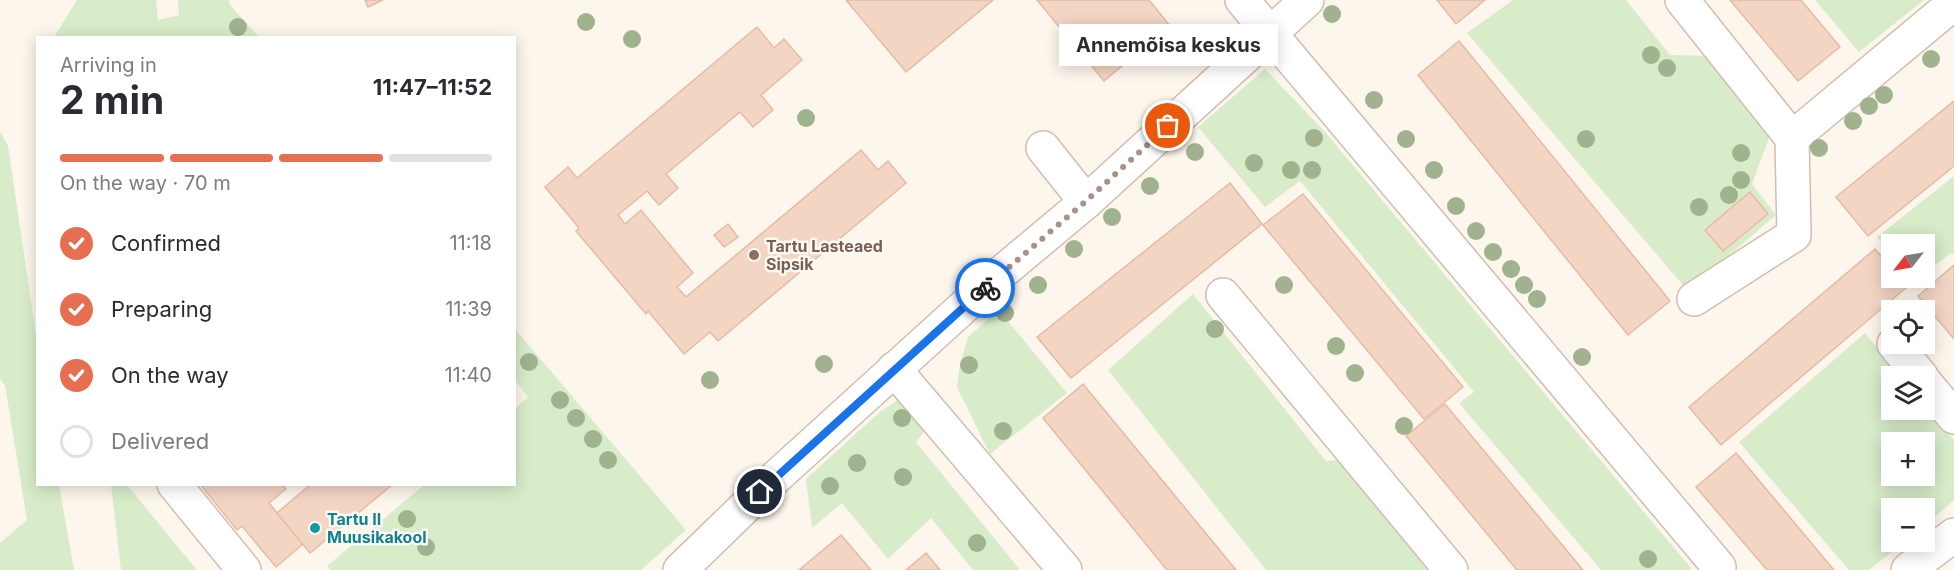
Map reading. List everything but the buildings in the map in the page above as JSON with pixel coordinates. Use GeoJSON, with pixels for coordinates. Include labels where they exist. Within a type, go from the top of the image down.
{"type":"FeatureCollection","features":[{"type":"Feature","properties":{"kind":"street"},"geometry":{"type":"LineString","coordinates":[[1242,0],[1719,567],[1716,570]]}},
{"type":"Feature","properties":{"kind":"street"},"geometry":{"type":"LineString","coordinates":[[680,570],[774,478],[1001,273],[1086,201],[1306,0]]}},
{"type":"Feature","properties":{"kind":"street"},"geometry":{"type":"LineString","coordinates":[[1682,0],[1792,138],[1794,235],[1694,299]]}},
{"type":"Feature","properties":{"kind":"street"},"geometry":{"type":"LineString","coordinates":[[1792,138],[1954,3]]}},
{"type":"Feature","properties":{"kind":"street"},"geometry":{"type":"LineString","coordinates":[[1043,148],[1086,201]]}},
{"type":"Feature","properties":{"kind":"street"},"geometry":{"type":"LineString","coordinates":[[1223,295],[1451,570]]}},
{"type":"Feature","properties":{"kind":"street"},"geometry":{"type":"LineString","coordinates":[[1903,354],[1913,366]]}},
{"type":"Feature","properties":{"kind":"street"},"geometry":{"type":"LineString","coordinates":[[894,369],[1065,570]]}},
{"type":"Feature","properties":{"kind":"street"},"geometry":{"type":"LineString","coordinates":[[1935,394],[1954,417]]}},
{"type":"Feature","properties":{"kind":"street"},"geometry":{"type":"LineString","coordinates":[[176,486],[244,570]]}},
{"type":"Feature","properties":{"kind":"street"},"geometry":{"type":"LineString","coordinates":[[1908,570],[1954,535]]}},
{"type":"Feature","properties":{"kind":"green space"},"geometry":{"type":"Polygon","coordinates":[[[77,0],[156,0],[158,20],[179,15],[178,0],[229,0],[230,5],[258,36],[55,36],[77,0]]]}},
{"type":"Feature","properties":{"kind":"green space"},"geometry":{"type":"Polygon","coordinates":[[[1513,0],[1626,0],[1670,55],[1714,56],[1772,130],[1752,184],[1776,215],[1688,291],[1467,33],[1513,0]]]}},
{"type":"Feature","properties":{"kind":"green space"},"geometry":{"type":"Polygon","coordinates":[[[1815,0],[1924,0],[1859,52],[1815,0]]]}},
{"type":"Feature","properties":{"kind":"green space"},"geometry":{"type":"Polygon","coordinates":[[[1265,69],[1325,132],[1691,568],[1689,570],[1601,570],[1459,403],[1474,392],[1300,181],[1265,207],[1198,127],[1265,69]]]}},
{"type":"Feature","properties":{"kind":"green space"},"geometry":{"type":"Polygon","coordinates":[[[0,132],[8,146],[36,335],[36,486],[59,486],[74,570],[0,570],[0,543],[27,520],[5,385],[0,379],[0,132]]]}},
{"type":"Feature","properties":{"kind":"green space"},"geometry":{"type":"Polygon","coordinates":[[[1954,176],[1954,255],[1951,253],[1935,265],[1935,234],[1881,234],[1881,242],[1877,237],[1954,176]]]}},
{"type":"Feature","properties":{"kind":"green space"},"geometry":{"type":"Polygon","coordinates":[[[1193,294],[1326,461],[1367,457],[1460,570],[1266,570],[1108,370],[1193,294]]]}},
{"type":"Feature","properties":{"kind":"green space"},"geometry":{"type":"Polygon","coordinates":[[[999,310],[1067,393],[990,454],[957,387],[960,364],[968,337],[999,310]]]}},
{"type":"Feature","properties":{"kind":"green space"},"geometry":{"type":"Polygon","coordinates":[[[516,330],[686,530],[641,570],[330,570],[327,566],[423,486],[516,486],[516,408],[528,397],[516,381],[516,330]]]}},
{"type":"Feature","properties":{"kind":"green space"},"geometry":{"type":"Polygon","coordinates":[[[1865,333],[1893,366],[1881,366],[1881,420],[1935,420],[1935,417],[1954,440],[1954,500],[1935,516],[1935,498],[1881,498],[1881,552],[1892,552],[1869,570],[1849,570],[1739,442],[1865,333]]]}},
{"type":"Feature","properties":{"kind":"green space"},"geometry":{"type":"Polygon","coordinates":[[[902,397],[937,415],[916,442],[1020,570],[973,570],[931,518],[888,559],[842,503],[812,528],[806,479],[881,411],[902,397]]]}},
{"type":"Feature","properties":{"kind":"green space"},"geometry":{"type":"Polygon","coordinates":[[[111,486],[128,486],[197,570],[121,570],[111,486]]]}},
{"type":"Feature","properties":{"kind":"way so far"},"geometry":{"type":"LineString","coordinates":[[985,288],[1086,201],[1168,126]]}},
{"type":"Feature","properties":{"kind":"place","name":"Annemõisa keskus"},"geometry":{"type":"Point","coordinates":[1168,126]}},
{"type":"Feature","properties":{"kind":"place","name":"Tartu Lasteaed Sipsik"},"geometry":{"type":"Point","coordinates":[754,255]}},
{"type":"Feature","properties":{"kind":"place","name":"Tartu II Muusikakool"},"geometry":{"type":"Point","coordinates":[315,528]}},
{"type":"Feature","properties":{"kind":"route"},"geometry":{"type":"LineString","coordinates":[[760,492],[985,288]]}}]}
